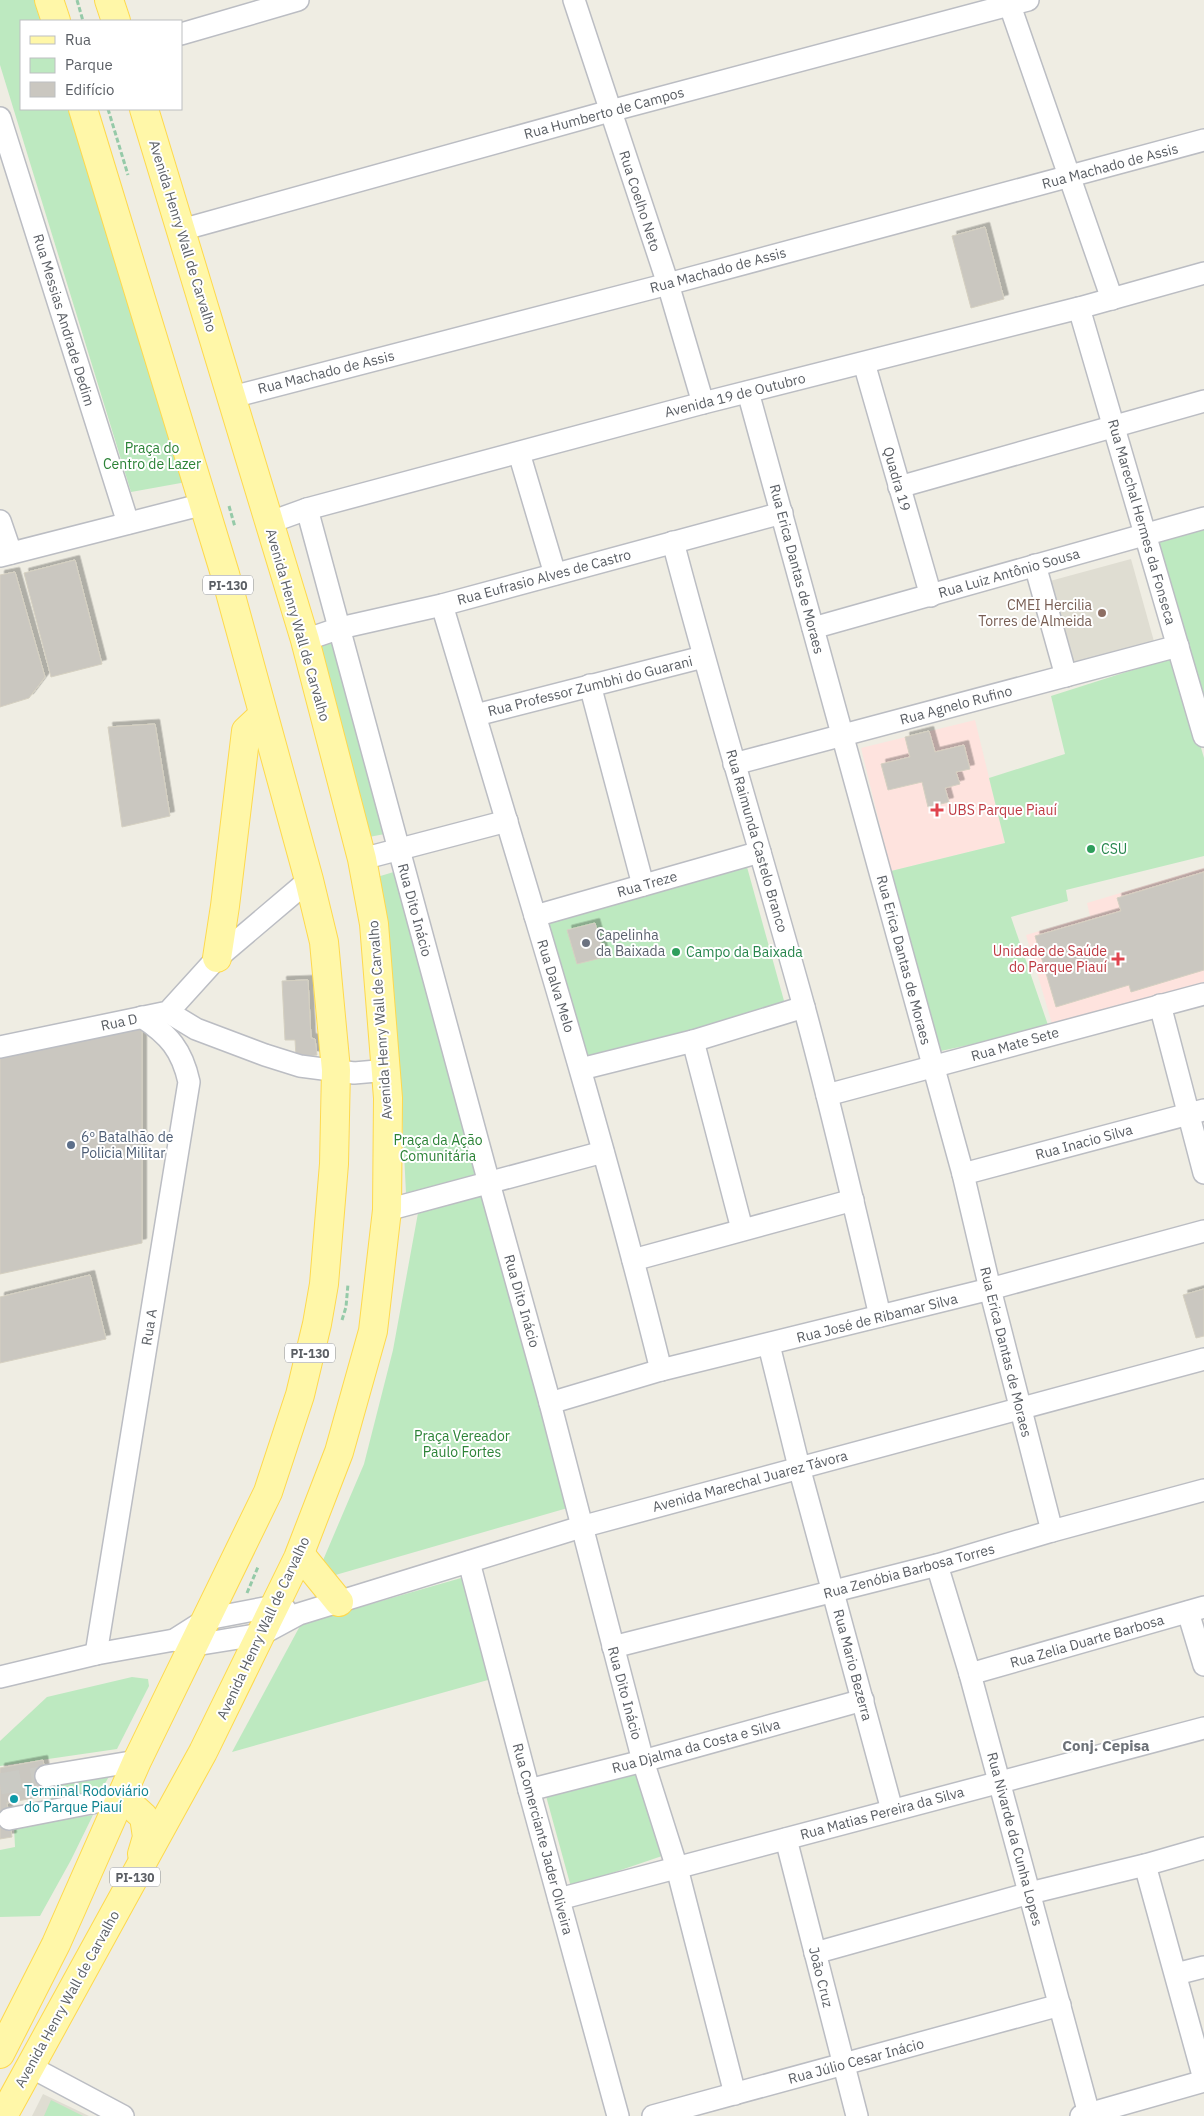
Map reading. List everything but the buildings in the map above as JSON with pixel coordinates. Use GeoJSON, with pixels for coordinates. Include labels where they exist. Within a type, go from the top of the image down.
{"type":"FeatureCollection","features":[{"type":"Feature","properties":{"kind":"main road"},"geometry":{"type":"LineString","coordinates":[[49,0],[56,20]]}},
{"type":"Feature","properties":{"kind":"main road"},"geometry":{"type":"LineString","coordinates":[[109,0],[116,20]]}},
{"type":"Feature","properties":{"kind":"main road","name":"PI-130"},"geometry":{"type":"LineString","coordinates":[[0,2054],[56,1944],[122,1797],[184,1642],[207,1619],[268,1492],[302,1386],[324,1284],[334,1164],[336,1070],[324,942],[309,880],[204,504],[83,110]]}},
{"type":"Feature","properties":{"kind":"main road","name":"Avenida Henry Wall de Carvalho"},"geometry":{"type":"LineString","coordinates":[[2,2116],[203,1752],[262,1634],[287,1610],[300,1554],[338,1452],[371,1340],[387,1210],[388,1098],[384,1068],[374,924],[362,859],[305,640],[144,110]]}},
{"type":"Feature","properties":{"kind":"main road"},"geometry":{"type":"LineString","coordinates":[[217,958],[246,731],[263,715]]}},
{"type":"Feature","properties":{"kind":"main road"},"geometry":{"type":"LineString","coordinates":[[300,1554],[338,1602]]}},
{"type":"Feature","properties":{"kind":"main road"},"geometry":{"type":"LineString","coordinates":[[122,1797],[144,1817],[147,1826],[145,1843],[128,1890]]}},
{"type":"Feature","properties":{"kind":"street"},"geometry":{"type":"LineString","coordinates":[[182,34],[298,0]]}},
{"type":"Feature","properties":{"kind":"street","name":"Rua Coelho Neto"},"geometry":{"type":"LineString","coordinates":[[574,0],[668,284],[703,403]]}},
{"type":"Feature","properties":{"kind":"street"},"geometry":{"type":"LineString","coordinates":[[1015,2],[1068,177],[1112,299]]}},
{"type":"Feature","properties":{"kind":"street","name":"Rua Humberto de Campos"},"geometry":{"type":"LineString","coordinates":[[181,230],[610,111],[1015,2]]}},
{"type":"Feature","properties":{"kind":"street","name":"Rua Messias Andrade Dedim"},"geometry":{"type":"LineString","coordinates":[[0,118],[128,523]]}},
{"type":"Feature","properties":{"kind":"street","name":"Rua Machado de Assis"},"geometry":{"type":"LineString","coordinates":[[232,397],[668,284],[1204,140]]}},
{"type":"Feature","properties":{"kind":"street","name":"Avenida 19 de Outubro"},"geometry":{"type":"LineString","coordinates":[[268,523],[307,509],[703,403],[1079,308],[1204,273]]}},
{"type":"Feature","properties":{"kind":"street","name":"Rua Marechal Hermes da Fonseca"},"geometry":{"type":"LineString","coordinates":[[1079,308],[1204,736]]}},
{"type":"Feature","properties":{"kind":"street","name":"Quadra 19"},"geometry":{"type":"LineString","coordinates":[[864,363],[931,596]]}},
{"type":"Feature","properties":{"kind":"street","name":"Rua Erica Dantas de Moraes"},"geometry":{"type":"LineString","coordinates":[[748,392],[963,1174],[1020,1410],[1052,1530]]}},
{"type":"Feature","properties":{"kind":"street"},"geometry":{"type":"LineString","coordinates":[[900,487],[1204,401]]}},
{"type":"Feature","properties":{"kind":"street"},"geometry":{"type":"LineString","coordinates":[[519,453],[555,574]]}},
{"type":"Feature","properties":{"kind":"street"},"geometry":{"type":"LineString","coordinates":[[0,521],[5,555],[204,504]]}},
{"type":"Feature","properties":{"kind":"street","name":"Rua Dito Inácio"},"geometry":{"type":"LineString","coordinates":[[307,509],[488,1183],[550,1403],[643,1762],[677,1868],[735,2094]]}},
{"type":"Feature","properties":{"kind":"street","name":"Rua Eufrasio Alves de Castro"},"geometry":{"type":"LineString","coordinates":[[305,640],[340,628],[442,605],[782,513]]}},
{"type":"Feature","properties":{"kind":"street","name":"Rua Luiz Antônio Sousa"},"geometry":{"type":"LineString","coordinates":[[813,628],[931,596],[1145,533],[1204,518]]}},
{"type":"Feature","properties":{"kind":"street","name":"Rua Raimunda Castelo Branco"},"geometry":{"type":"LineString","coordinates":[[673,542],[703,657],[804,1007],[880,1316]]}},
{"type":"Feature","properties":{"kind":"street"},"geometry":{"type":"LineString","coordinates":[[1035,566],[1066,676]]}},
{"type":"Feature","properties":{"kind":"street","name":"Rua Dalva Melo"},"geometry":{"type":"LineString","coordinates":[[442,605],[581,1069],[634,1260],[661,1370]]}},
{"type":"Feature","properties":{"kind":"street","name":"Rua Agnelo Rufino"},"geometry":{"type":"LineString","coordinates":[[734,764],[1178,646]]}},
{"type":"Feature","properties":{"kind":"street","name":"Rua Professor Zumbhi do Guarani"},"geometry":{"type":"LineString","coordinates":[[476,714],[703,657]]}},
{"type":"Feature","properties":{"kind":"street"},"geometry":{"type":"LineString","coordinates":[[590,685],[643,885]]}},
{"type":"Feature","properties":{"kind":"street"},"geometry":{"type":"LineString","coordinates":[[362,859],[507,821]]}},
{"type":"Feature","properties":{"kind":"street","name":"Rua Treze"},"geometry":{"type":"LineString","coordinates":[[535,916],[760,852]]}},
{"type":"Feature","properties":{"kind":"street"},"geometry":{"type":"LineString","coordinates":[[309,880],[217,958],[168,1012],[196,1029],[300,1066],[354,1073],[377,1071],[384,1068]]}},
{"type":"Feature","properties":{"kind":"street","name":"Rua Mate Sete"},"geometry":{"type":"LineString","coordinates":[[827,1095],[1204,994]]}},
{"type":"Feature","properties":{"kind":"street"},"geometry":{"type":"LineString","coordinates":[[1160,1005],[1196,1112],[1204,1172]]}},
{"type":"Feature","properties":{"kind":"street"},"geometry":{"type":"LineString","coordinates":[[581,1069],[693,1041],[804,1007]]}},
{"type":"Feature","properties":{"kind":"street","name":"Rua D"},"geometry":{"type":"LineString","coordinates":[[0,1048],[168,1012]]}},
{"type":"Feature","properties":{"kind":"street","name":"Rua A"},"geometry":{"type":"LineString","coordinates":[[96,1654],[189,1082],[184,1060],[171,1042],[157,1026],[142,1017]]}},
{"type":"Feature","properties":{"kind":"street"},"geometry":{"type":"LineString","coordinates":[[693,1041],[742,1229]]}},
{"type":"Feature","properties":{"kind":"street","name":"Rua Inacio Silva"},"geometry":{"type":"LineString","coordinates":[[963,1174],[1196,1112]]}},
{"type":"Feature","properties":{"kind":"street"},"geometry":{"type":"LineString","coordinates":[[387,1210],[603,1152]]}},
{"type":"Feature","properties":{"kind":"street"},"geometry":{"type":"LineString","coordinates":[[634,1260],[853,1200]]}},
{"type":"Feature","properties":{"kind":"street","name":"Rua José de Ribamar Silva"},"geometry":{"type":"LineString","coordinates":[[550,1403],[661,1370],[769,1345],[990,1289],[1204,1231]]}},
{"type":"Feature","properties":{"kind":"street","name":"Rua Mario Bezerra"},"geometry":{"type":"LineString","coordinates":[[769,1345],[799,1467],[892,1810]]}},
{"type":"Feature","properties":{"kind":"street","name":"Avenida Marechal Juarez Távora"},"geometry":{"type":"LineString","coordinates":[[207,1619],[338,1602],[581,1527],[1204,1359]]}},
{"type":"Feature","properties":{"kind":"street","name":"Rua Zenóbia Barbosa Torres"},"geometry":{"type":"LineString","coordinates":[[613,1647],[937,1565],[1052,1530],[1204,1490]]}},
{"type":"Feature","properties":{"kind":"street","name":"Rua Comerciante Jader Oliveira"},"geometry":{"type":"LineString","coordinates":[[469,1562],[618,2116]]}},
{"type":"Feature","properties":{"kind":"street","name":"Rua Nivarde da Cunha Lopes"},"geometry":{"type":"LineString","coordinates":[[937,1565],[970,1674],[1030,1893],[1060,2005],[1085,2115]]}},
{"type":"Feature","properties":{"kind":"street"},"geometry":{"type":"LineString","coordinates":[[1196,1610],[1204,1665]]}},
{"type":"Feature","properties":{"kind":"street","name":"Rua Zelia Duarte Barbosa"},"geometry":{"type":"LineString","coordinates":[[970,1674],[1196,1610]]}},
{"type":"Feature","properties":{"kind":"street"},"geometry":{"type":"LineString","coordinates":[[0,1677],[96,1654],[262,1634]]}},
{"type":"Feature","properties":{"kind":"street","name":"Rua Djalma da Costa e Silva"},"geometry":{"type":"LineString","coordinates":[[529,1790],[643,1762],[863,1700]]}},
{"type":"Feature","properties":{"kind":"street","name":"Rua Matias Pereira da Silva"},"geometry":{"type":"LineString","coordinates":[[559,1899],[1204,1728]]}},
{"type":"Feature","properties":{"kind":"street"},"geometry":{"type":"LineString","coordinates":[[46,1776],[137,1761]]}},
{"type":"Feature","properties":{"kind":"street"},"geometry":{"type":"LineString","coordinates":[[9,1819],[122,1797]]}},
{"type":"Feature","properties":{"kind":"street","name":"João Cruz"},"geometry":{"type":"LineString","coordinates":[[786,1838],[857,2116]]}},
{"type":"Feature","properties":{"kind":"street"},"geometry":{"type":"LineString","coordinates":[[815,1953],[1030,1893],[1145,1865],[1204,1848]]}},
{"type":"Feature","properties":{"kind":"street"},"geometry":{"type":"LineString","coordinates":[[1085,2115],[1204,2080],[1145,1865]]}},
{"type":"Feature","properties":{"kind":"street"},"geometry":{"type":"LineString","coordinates":[[1176,1974],[1204,1967]]}},
{"type":"Feature","properties":{"kind":"street","name":"Rua Júlio Cesar Inácio"},"geometry":{"type":"LineString","coordinates":[[652,2116],[1060,2005]]}},
{"type":"Feature","properties":{"kind":"street"},"geometry":{"type":"LineString","coordinates":[[29,2066],[123,2116]]}},
{"type":"Feature","properties":{"kind":"path"},"geometry":{"type":"LineString","coordinates":[[78,0],[83,20]]}},
{"type":"Feature","properties":{"kind":"shaded area","name":"CMEI Hercilia Torres de Almeida"},"geometry":{"type":"Polygon","coordinates":[[[1131,559],[1155,645],[1074,667],[1050,581],[1131,559]]]}},
{"type":"Feature","properties":{"kind":"shaded area","name":"UBS Parque Piauí"},"geometry":{"type":"Polygon","coordinates":[[[975,720],[1005,843],[891,871],[861,748],[975,720]]]}},
{"type":"Feature","properties":{"kind":"shaded area","name":"Unidade de Saúde do Parque Piauí"},"geometry":{"type":"Polygon","coordinates":[[[1204,868],[1204,982],[1053,1027],[1026,935],[1090,916],[1087,903],[1204,868]]]}},
{"type":"Feature","properties":{"kind":"shaded area"},"geometry":{"type":"Polygon","coordinates":[[[43,2094],[89,2116],[32,2116],[43,2094]]]}},
{"type":"Feature","properties":{"kind":"green space","name":"Praça do Centro de Lazer"},"geometry":{"type":"Polygon","coordinates":[[[0,0],[38,0],[45,20],[20,20],[20,110],[73,110],[192,481],[131,492],[0,65],[0,0]]]}},
{"type":"Feature","properties":{"kind":"green space"},"geometry":{"type":"Polygon","coordinates":[[[1204,517],[1204,713],[1152,531],[1204,517]]]}},
{"type":"Feature","properties":{"kind":"green space"},"geometry":{"type":"Polygon","coordinates":[[[339,639],[390,833],[369,837],[315,646],[339,639]]]}},
{"type":"Feature","properties":{"kind":"green space","name":"CSU"},"geometry":{"type":"Polygon","coordinates":[[[1175,658],[1204,758],[1204,856],[1066,890],[1068,901],[1011,917],[1049,1028],[936,1052],[891,871],[1005,843],[989,778],[1065,754],[1051,696],[1175,658]]]}},
{"type":"Feature","properties":{"kind":"green space"},"geometry":{"type":"Polygon","coordinates":[[[747,867],[786,1008],[585,1063],[546,923],[747,867]]]}},
{"type":"Feature","properties":{"kind":"green space","name":"Praça da Ação Comunitária"},"geometry":{"type":"Polygon","coordinates":[[[397,871],[481,1174],[406,1193],[400,1074],[388,941],[377,877],[397,871]]]}},
{"type":"Feature","properties":{"kind":"green space","name":"Praça Vereador Paulo Fortes"},"geometry":{"type":"Polygon","coordinates":[[[486,1195],[571,1507],[332,1576],[321,1565],[364,1464],[393,1350],[418,1213],[486,1195]]]}},
{"type":"Feature","properties":{"kind":"green space"},"geometry":{"type":"Polygon","coordinates":[[[468,1576],[495,1678],[232,1752],[301,1624],[468,1576]]]}},
{"type":"Feature","properties":{"kind":"green space"},"geometry":{"type":"Polygon","coordinates":[[[132,1677],[148,1679],[149,1686],[117,1749],[0,1766],[0,1741],[47,1697],[132,1677]]]}},
{"type":"Feature","properties":{"kind":"green space"},"geometry":{"type":"Polygon","coordinates":[[[114,1768],[100,1792],[51,1800],[48,1780],[114,1768]]]}},
{"type":"Feature","properties":{"kind":"green space"},"geometry":{"type":"Polygon","coordinates":[[[639,1770],[665,1855],[571,1887],[546,1796],[639,1770]]]}},
{"type":"Feature","properties":{"kind":"green space"},"geometry":{"type":"Polygon","coordinates":[[[93,1815],[40,1916],[0,1917],[0,1850],[15,1847],[14,1827],[93,1815]]]}},
{"type":"Feature","properties":{"kind":"green space"},"geometry":{"type":"Polygon","coordinates":[[[51,2100],[83,2116],[44,2116],[51,2100]]]}},
{"type":"Feature","properties":{"kind":"tunnel"},"geometry":{"type":"LineString","coordinates":[[0,1784],[46,1776]]}},
{"type":"Feature","properties":{"kind":"place","name":"CMEI Hercilia Torres de Almeida"},"geometry":{"type":"Point","coordinates":[1102,613]}},
{"type":"Feature","properties":{"kind":"place","name":"UBS Parque Piauí"},"geometry":{"type":"Point","coordinates":[937,810]}},
{"type":"Feature","properties":{"kind":"place","name":"CSU"},"geometry":{"type":"Point","coordinates":[1091,849]}},
{"type":"Feature","properties":{"kind":"place","name":"Capelinha da Baixada"},"geometry":{"type":"Point","coordinates":[586,943]}},
{"type":"Feature","properties":{"kind":"place","name":"Campo da Baixada"},"geometry":{"type":"Point","coordinates":[676,952]}},
{"type":"Feature","properties":{"kind":"place","name":"Unidade de Saúde do Parque Piauí"},"geometry":{"type":"Point","coordinates":[1118,959]}},
{"type":"Feature","properties":{"kind":"place","name":"6º Batalhão de Policia Militar"},"geometry":{"type":"Point","coordinates":[71,1145]}},
{"type":"Feature","properties":{"kind":"place","name":"Terminal Rodoviário do Parque Piauí"},"geometry":{"type":"Point","coordinates":[14,1799]}},
{"type":"Feature","properties":{"kind":"district","name":"Conj. Cepisa"},"geometry":{"type":"Point","coordinates":[1106,1745]}}]}
